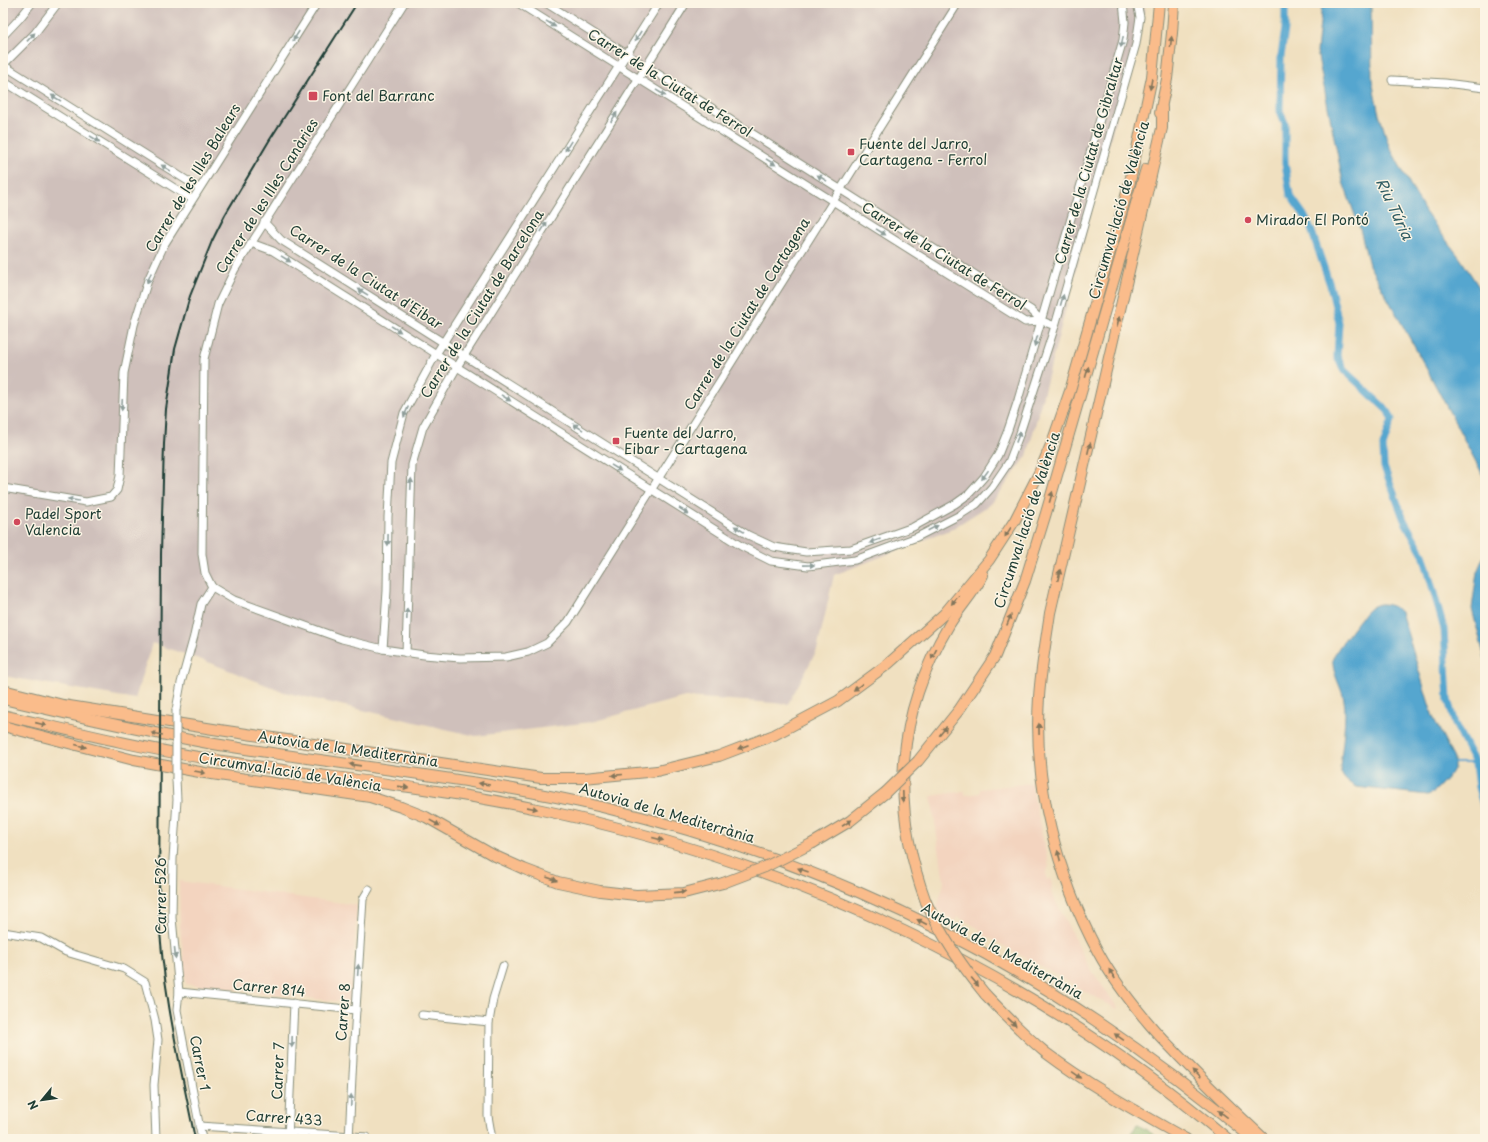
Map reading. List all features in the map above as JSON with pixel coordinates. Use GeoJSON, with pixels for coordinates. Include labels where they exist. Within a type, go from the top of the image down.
{"type":"FeatureCollection","features":[{"type":"Feature","properties":{"kind":"highway","name":"Circumval·lació de València"},"geometry":{"type":"LineString","coordinates":[[3,690],[63,704],[213,729],[542,778],[584,778],[657,771],[719,756],[774,735],[838,701],[888,664],[944,614],[989,560],[1016,520],[1039,473],[1070,391],[1130,182],[1152,77],[1159,3]]}},
{"type":"Feature","properties":{"kind":"highway","name":"Circumval·lació de València"},"geometry":{"type":"LineString","coordinates":[[3,726],[134,760],[205,773],[370,797],[426,817],[493,855],[524,869],[558,882],[600,891],[636,895],[684,892],[723,883],[765,868],[813,843],[850,820],[885,793],[918,761],[959,710],[995,656],[1025,581],[1139,193],[1162,108],[1172,33],[1174,3]]}},
{"type":"Feature","properties":{"kind":"highway"},"geometry":{"type":"LineString","coordinates":[[1162,108],[1162,128],[1050,613],[1042,663],[1039,698],[1038,729],[1041,768],[1046,805],[1061,865],[1077,909],[1099,954],[1125,993],[1151,1027],[1208,1087],[1264,1139]]}},
{"type":"Feature","properties":{"kind":"highway"},"geometry":{"type":"LineString","coordinates":[[989,560],[982,577],[949,625],[928,667],[912,712],[908,729],[904,763],[903,801],[908,841],[922,890],[931,914],[953,952],[985,994],[1026,1036],[1067,1068],[1116,1100],[1186,1139]]}},
{"type":"Feature","properties":{"kind":"highway","name":"Autovia de la Mediterrània"},"geometry":{"type":"LineString","coordinates":[[3,699],[138,730],[210,743],[489,784],[604,808],[731,843],[832,882],[910,916],[982,952],[1095,1020],[1166,1070],[1253,1139]]}},
{"type":"Feature","properties":{"kind":"highway","name":"Autovia de la Mediterrània"},"geometry":{"type":"LineString","coordinates":[[3,715],[136,745],[208,759],[476,798],[536,809],[596,822],[687,847],[766,872],[902,929],[1008,985],[1087,1034],[1156,1082],[1228,1139]]}},
{"type":"Feature","properties":{"kind":"street"},"geometry":{"type":"LineString","coordinates":[[3,36],[32,3]]}},
{"type":"Feature","properties":{"kind":"street"},"geometry":{"type":"LineString","coordinates":[[58,3],[35,33],[3,65],[199,188]]}},
{"type":"Feature","properties":{"kind":"street","name":"Carrer de les Illes Balears"},"geometry":{"type":"LineString","coordinates":[[3,488],[86,502],[111,497],[117,490],[120,476],[124,373],[134,325],[148,280],[164,245],[192,199],[317,3]]}},
{"type":"Feature","properties":{"kind":"street","name":"Carrer de les Illes Canàries"},"geometry":{"type":"LineString","coordinates":[[212,587],[204,573],[202,554],[204,359],[218,304],[235,269],[251,243],[404,3]]}},
{"type":"Feature","properties":{"kind":"street","name":"Carrer de la Ciutat de Ferrol"},"geometry":{"type":"LineString","coordinates":[[518,3],[1025,322],[1042,321]]}},
{"type":"Feature","properties":{"kind":"street","name":"Carrer de la Ciutat de Ferrol"},"geometry":{"type":"LineString","coordinates":[[546,3],[1031,310],[1042,321]]}},
{"type":"Feature","properties":{"kind":"street","name":"Carrer de la Ciutat de Barcelona"},"geometry":{"type":"LineString","coordinates":[[383,649],[387,591],[388,517],[391,463],[404,413],[436,354],[659,3]]}},
{"type":"Feature","properties":{"kind":"street","name":"Carrer de la Ciutat de Barcelona"},"geometry":{"type":"LineString","coordinates":[[406,653],[412,465],[423,427],[456,367],[686,3]]}},
{"type":"Feature","properties":{"kind":"street","name":"Carrer de la Ciutat de Cartagena"},"geometry":{"type":"LineString","coordinates":[[212,587],[234,600],[342,639],[406,653],[460,658],[506,657],[528,652],[547,642],[568,622],[958,3]]}},
{"type":"Feature","properties":{"kind":"street","name":"Carrer de la Ciutat de Gibraltar"},"geometry":{"type":"LineString","coordinates":[[659,478],[748,535],[774,547],[806,552],[851,549],[913,527],[955,504],[969,494],[984,477],[998,455],[1008,430],[1042,321],[1123,40],[1123,3]]}},
{"type":"Feature","properties":{"kind":"street","name":"Carrer de la Ciutat de Gibraltar"},"geometry":{"type":"LineString","coordinates":[[651,490],[741,546],[771,561],[808,566],[855,560],[917,536],[960,515],[976,504],[992,487],[1009,462],[1055,326],[1136,44],[1140,17],[1137,3]]}},
{"type":"Feature","properties":{"kind":"street"},"geometry":{"type":"LineString","coordinates":[[1392,80],[1445,83],[1485,88]]}},
{"type":"Feature","properties":{"kind":"street"},"geometry":{"type":"LineString","coordinates":[[3,81],[192,199]]}},
{"type":"Feature","properties":{"kind":"street","name":"Carrer de la Ciutat d'Eibar"},"geometry":{"type":"LineString","coordinates":[[264,222],[281,240],[659,478]]}},
{"type":"Feature","properties":{"kind":"street","name":"Carrer de la Ciutat d'Eibar"},"geometry":{"type":"LineString","coordinates":[[251,243],[273,251],[651,490]]}},
{"type":"Feature","properties":{"kind":"street"},"geometry":{"type":"LineString","coordinates":[[1042,321],[1055,326]]}},
{"type":"Feature","properties":{"kind":"street","name":"Carrer 526"},"geometry":{"type":"LineString","coordinates":[[179,992],[172,918],[173,859],[177,800],[176,710],[181,683],[201,604],[212,587]]}},
{"type":"Feature","properties":{"kind":"street","name":"Carrer 8"},"geometry":{"type":"LineString","coordinates":[[349,1137],[363,899],[369,889]]}},
{"type":"Feature","properties":{"kind":"street"},"geometry":{"type":"LineString","coordinates":[[3,932],[41,938],[66,952],[124,969],[145,982],[155,1020],[158,1040],[154,1085],[156,1139]]}},
{"type":"Feature","properties":{"kind":"street"},"geometry":{"type":"LineString","coordinates":[[492,1139],[488,1116],[489,1022],[493,999],[503,966]]}},
{"type":"Feature","properties":{"kind":"street","name":"Carrer 814"},"geometry":{"type":"LineString","coordinates":[[179,992],[356,1010]]}},
{"type":"Feature","properties":{"kind":"street","name":"Carrer 1"},"geometry":{"type":"LineString","coordinates":[[179,992],[177,1010],[202,1139]]}},
{"type":"Feature","properties":{"kind":"street","name":"Carrer 7"},"geometry":{"type":"LineString","coordinates":[[289,1135],[294,1003]]}},
{"type":"Feature","properties":{"kind":"street"},"geometry":{"type":"LineString","coordinates":[[422,1015],[489,1022]]}},
{"type":"Feature","properties":{"kind":"street","name":"Carrer 433"},"geometry":{"type":"LineString","coordinates":[[199,1126],[289,1135],[367,1137]]}},
{"type":"Feature","properties":{"kind":"shaded area"},"geometry":{"type":"Polygon","coordinates":[[[3,3],[1146,3],[1027,456],[991,504],[950,530],[834,575],[817,650],[788,704],[685,697],[591,722],[476,736],[284,692],[208,662],[152,643],[135,699],[3,676],[3,3]]]}},
{"type":"Feature","properties":{"kind":"shaded area"},"geometry":{"type":"Polygon","coordinates":[[[1031,783],[1049,867],[1046,872],[1046,877],[1047,880],[1051,878],[1051,892],[1088,965],[1118,1008],[1117,1009],[979,932],[980,929],[958,917],[955,921],[937,909],[944,882],[931,796],[965,791],[965,795],[980,793],[980,789],[1031,783]]]}},
{"type":"Feature","properties":{"kind":"shaded area"},"geometry":{"type":"Polygon","coordinates":[[[179,881],[357,905],[351,1003],[186,984],[180,926],[179,881]]]}},
{"type":"Feature","properties":{"kind":"green space"},"geometry":{"type":"Polygon","coordinates":[[[1137,1124],[1160,1139],[1129,1139],[1137,1124]]]}},
{"type":"Feature","properties":{"kind":"water","name":"Riu Túria"},"geometry":{"type":"Polygon","coordinates":[[[1322,3],[1371,3],[1372,80],[1378,110],[1389,146],[1425,212],[1460,258],[1479,287],[1485,323],[1485,479],[1369,265],[1360,229],[1343,182],[1317,52],[1322,3]]]}},
{"type":"Feature","properties":{"kind":"water"},"geometry":{"type":"Polygon","coordinates":[[[1485,553],[1485,659],[1472,609],[1477,572],[1485,553]]]}},
{"type":"Feature","properties":{"kind":"water"},"geometry":{"type":"Polygon","coordinates":[[[1380,604],[1386,604],[1401,612],[1433,717],[1454,759],[1454,769],[1451,774],[1434,792],[1428,795],[1356,787],[1345,779],[1341,771],[1340,767],[1345,707],[1343,695],[1335,674],[1333,658],[1364,614],[1372,607],[1380,604]]]}},
{"type":"Feature","properties":{"kind":"waterway"},"geometry":{"type":"LineString","coordinates":[[1285,3],[1285,29],[1281,56],[1280,111],[1285,123],[1285,163],[1290,195],[1304,215],[1311,229],[1330,285],[1339,323],[1337,357],[1344,370],[1388,411],[1392,420],[1383,446],[1384,467],[1404,520],[1423,554],[1444,629],[1448,700],[1455,724],[1475,763],[1478,787],[1485,812]]}},
{"type":"Feature","properties":{"kind":"waterway"},"geometry":{"type":"LineString","coordinates":[[1454,763],[1475,763]]}},
{"type":"Feature","properties":{"kind":"railway"},"geometry":{"type":"LineString","coordinates":[[195,1139],[168,998],[159,913],[161,554],[166,409],[175,349],[190,296],[212,241],[225,215],[269,141],[357,3]]}},
{"type":"Feature","properties":{"kind":"place","name":"Font del Barranc"},"geometry":{"type":"Point","coordinates":[313,96]}},
{"type":"Feature","properties":{"kind":"place","name":"Fuente del Jarro, Cartagena - Ferrol"},"geometry":{"type":"Point","coordinates":[851,152]}},
{"type":"Feature","properties":{"kind":"place","name":"Mirador El Pontó"},"geometry":{"type":"Point","coordinates":[1248,220]}},
{"type":"Feature","properties":{"kind":"place","name":"Fuente del Jarro, Eibar - Cartagena"},"geometry":{"type":"Point","coordinates":[616,441]}},
{"type":"Feature","properties":{"kind":"place","name":"Padel Sport Valencia"},"geometry":{"type":"Point","coordinates":[17,522]}}]}
